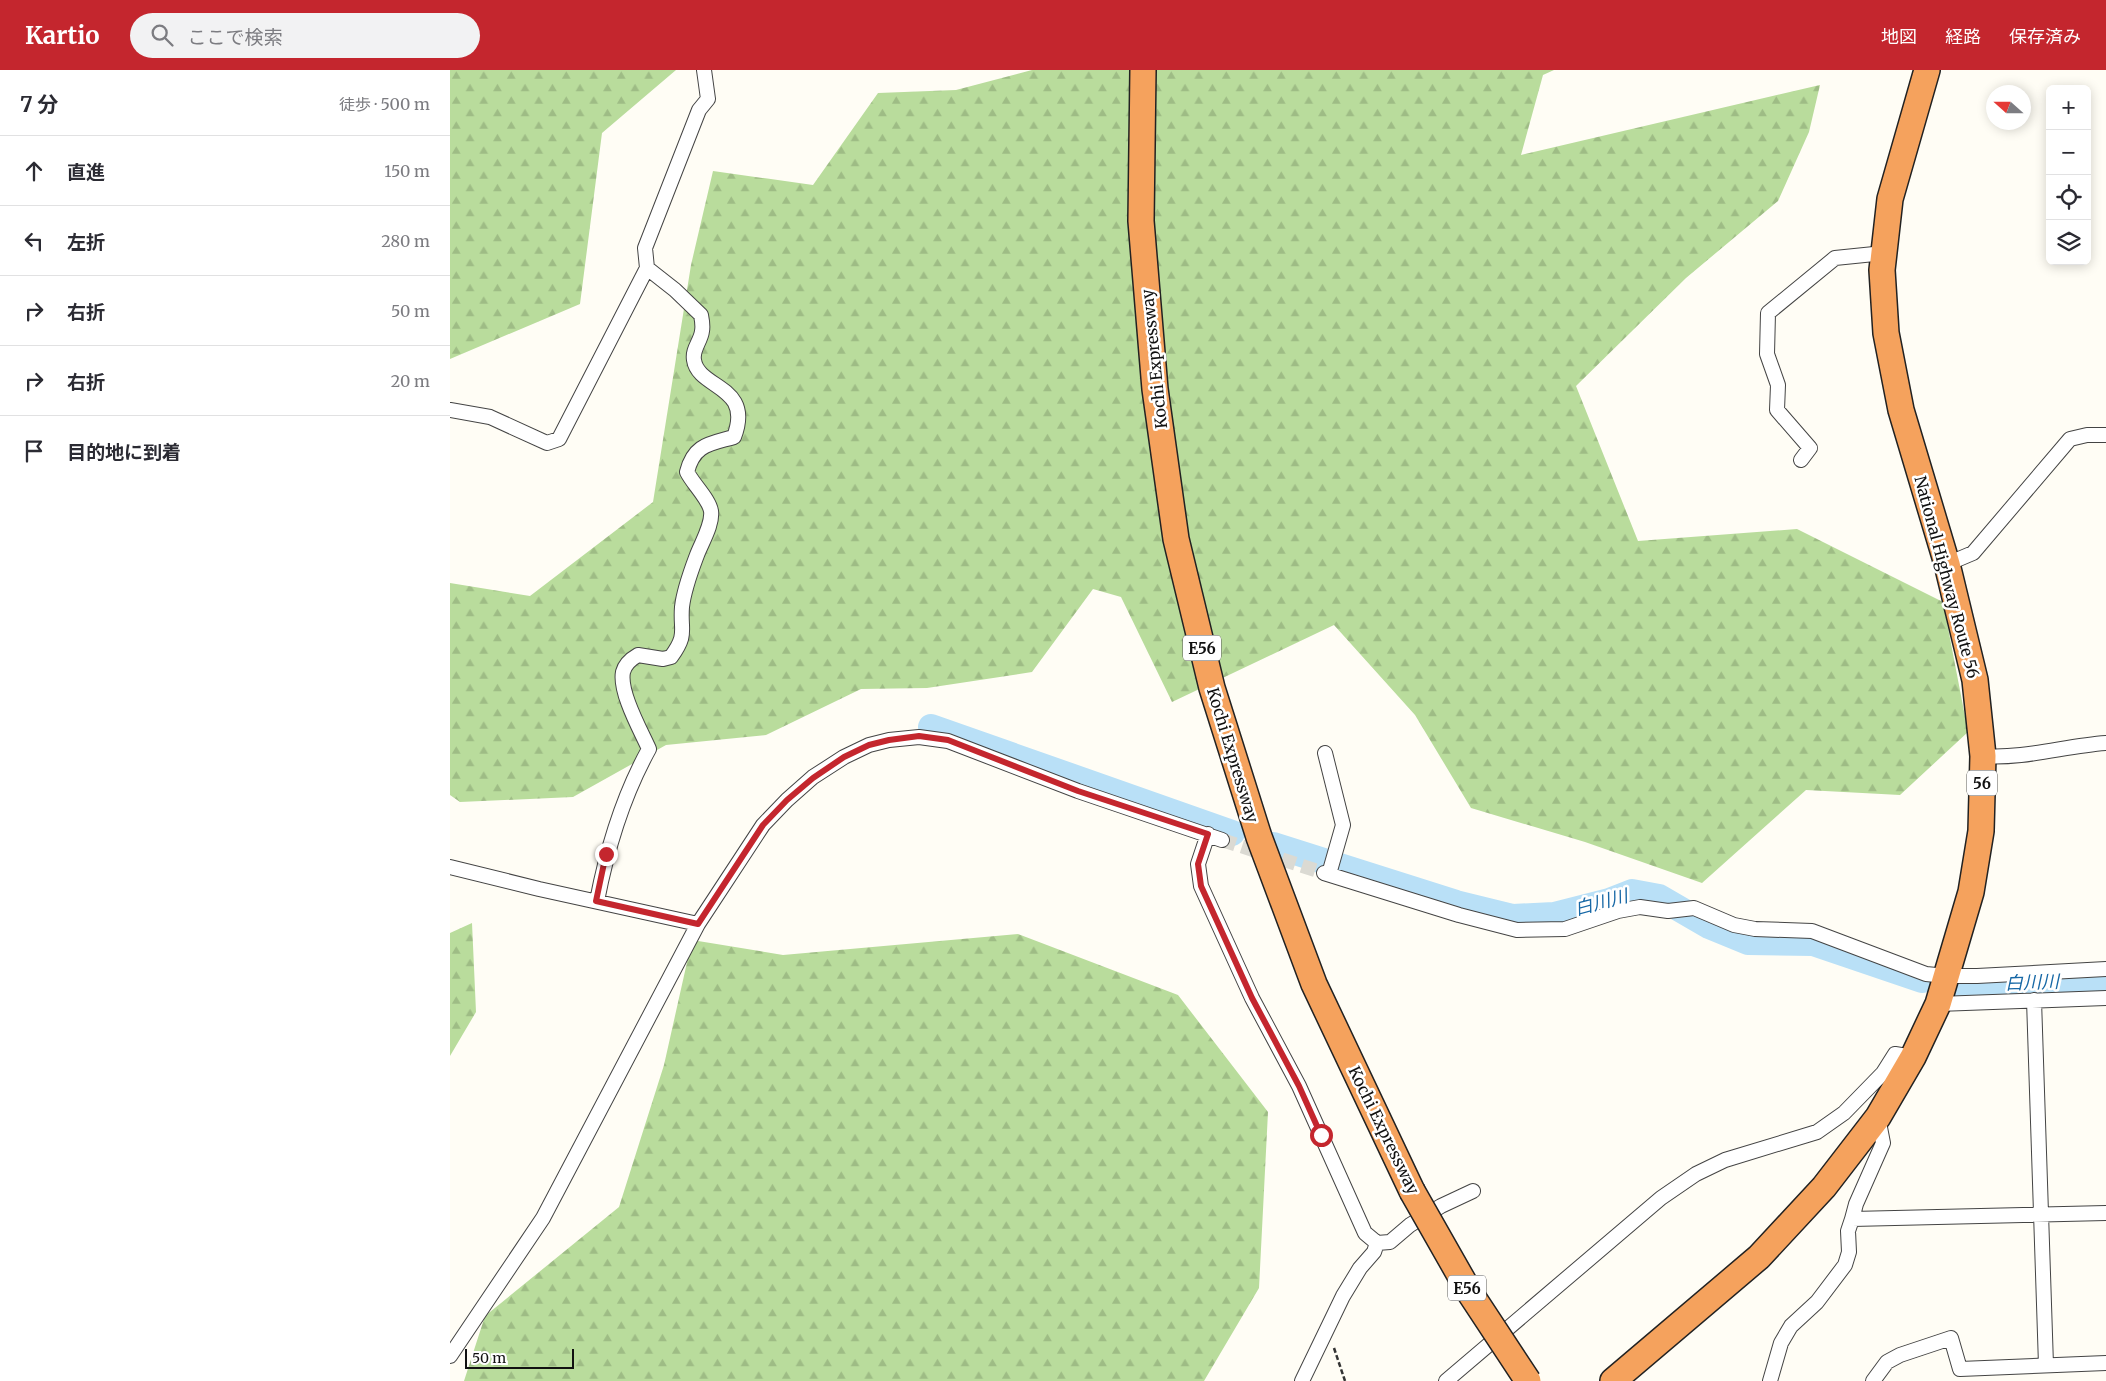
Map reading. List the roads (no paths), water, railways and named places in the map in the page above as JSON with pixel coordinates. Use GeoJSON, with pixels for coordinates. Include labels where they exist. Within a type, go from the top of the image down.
{"type":"FeatureCollection","features":[{"type":"Feature","properties":{"kind":"highway","name":"Kochi Expressway"},"geometry":{"type":"LineString","coordinates":[[1143,70],[1141,221],[1155,389],[1176,539],[1212,688],[1259,837],[1314,984],[1412,1191],[1470,1293],[1528,1381]]}},
{"type":"Feature","properties":{"kind":"highway","name":"National Highway Route 56"},"geometry":{"type":"LineString","coordinates":[[1613,1381],[1759,1258],[1824,1187],[1878,1117],[1913,1057],[1938,1004],[1972,892],[1981,831],[1983,756],[1975,680],[1947,564],[1901,410],[1886,333],[1882,270],[1890,199],[1927,70]]}},
{"type":"Feature","properties":{"kind":"street"},"geometry":{"type":"LineString","coordinates":[[450,410],[490,417],[547,443],[559,439],[647,268],[645,248],[695,117],[708,99],[704,70]]}},
{"type":"Feature","properties":{"kind":"street"},"geometry":{"type":"LineString","coordinates":[[1801,460],[1810,448],[1777,410],[1778,385],[1767,354],[1768,313],[1835,258],[1884,253]]}},
{"type":"Feature","properties":{"kind":"street"},"geometry":{"type":"LineString","coordinates":[[596,901],[606,854],[640,766],[649,749],[626,696],[623,671],[629,661],[638,655],[663,659],[671,657],[679,646],[683,630],[682,606],[692,570],[711,519],[709,503],[687,472],[690,461],[698,449],[734,437],[738,417],[734,399],[697,369],[694,359],[695,349],[702,331],[701,315],[647,268]]}},
{"type":"Feature","properties":{"kind":"street"},"geometry":{"type":"LineString","coordinates":[[1947,564],[1973,553],[2070,439],[2087,434],[2106,435]]}},
{"type":"Feature","properties":{"kind":"street"},"geometry":{"type":"LineString","coordinates":[[450,1356],[543,1218],[698,924],[763,825],[787,800],[813,778],[844,757],[869,745],[889,740],[919,736],[948,740],[1078,791],[1222,840]]}},
{"type":"Feature","properties":{"kind":"street"},"geometry":{"type":"LineString","coordinates":[[1983,756],[2003,758],[2078,745],[2106,743]]}},
{"type":"Feature","properties":{"kind":"street"},"geometry":{"type":"LineString","coordinates":[[1325,753],[1343,825],[1336,855],[1326,874],[1459,915],[1517,930],[1565,929],[1618,911],[1640,907],[1668,911],[1694,908],[1734,925],[1755,929],[1812,931],[1926,974],[1946,976],[2106,969]]}},
{"type":"Feature","properties":{"kind":"street"},"geometry":{"type":"LineString","coordinates":[[1208,834],[1198,864],[1201,886],[1252,998],[1299,1086],[1365,1232],[1377,1243],[1390,1242],[1410,1225],[1441,1206],[1473,1191]]}},
{"type":"Feature","properties":{"kind":"street"},"geometry":{"type":"LineString","coordinates":[[450,867],[539,889],[698,924]]}},
{"type":"Feature","properties":{"kind":"street"},"geometry":{"type":"LineString","coordinates":[[1938,1004],[2106,998]]}},
{"type":"Feature","properties":{"kind":"street"},"geometry":{"type":"LineString","coordinates":[[2034,1000],[2046,1365]]}},
{"type":"Feature","properties":{"kind":"street"},"geometry":{"type":"LineString","coordinates":[[1446,1381],[1661,1198],[1696,1174],[1725,1160],[1817,1132],[1844,1113],[1883,1073],[1895,1054],[1913,1057]]}},
{"type":"Feature","properties":{"kind":"street"},"geometry":{"type":"LineString","coordinates":[[1770,1381],[1781,1343],[1791,1326],[1817,1302],[1845,1265],[1849,1252],[1848,1231],[1856,1204],[1882,1143],[1878,1117]]}},
{"type":"Feature","properties":{"kind":"street"},"geometry":{"type":"LineString","coordinates":[[1852,1219],[2106,1214]]}},
{"type":"Feature","properties":{"kind":"street"},"geometry":{"type":"LineString","coordinates":[[1302,1381],[1343,1296],[1360,1268],[1374,1252],[1377,1243]]}},
{"type":"Feature","properties":{"kind":"street"},"geometry":{"type":"LineString","coordinates":[[1873,1381],[1887,1362],[1894,1358],[1951,1338],[1960,1369],[2106,1363]]}},
{"type":"Feature","properties":{"kind":"waterway","name":"白川川"},"geometry":{"type":"LineString","coordinates":[[931,727],[1232,833]]}},
{"type":"Feature","properties":{"kind":"waterway","name":"白川川"},"geometry":{"type":"LineString","coordinates":[[1273,845],[1456,903],[1513,917],[1554,915],[1609,901],[1632,892],[1659,897],[1709,926],[1748,942],[1813,943],[1922,980]]}},
{"type":"Feature","properties":{"kind":"waterway","name":"白川川"},"geometry":{"type":"LineString","coordinates":[[1959,984],[2106,980]]}},
{"type":"Feature","properties":{"kind":"tunnel"},"geometry":{"type":"LineString","coordinates":[[1222,840],[1324,873]]}}]}
